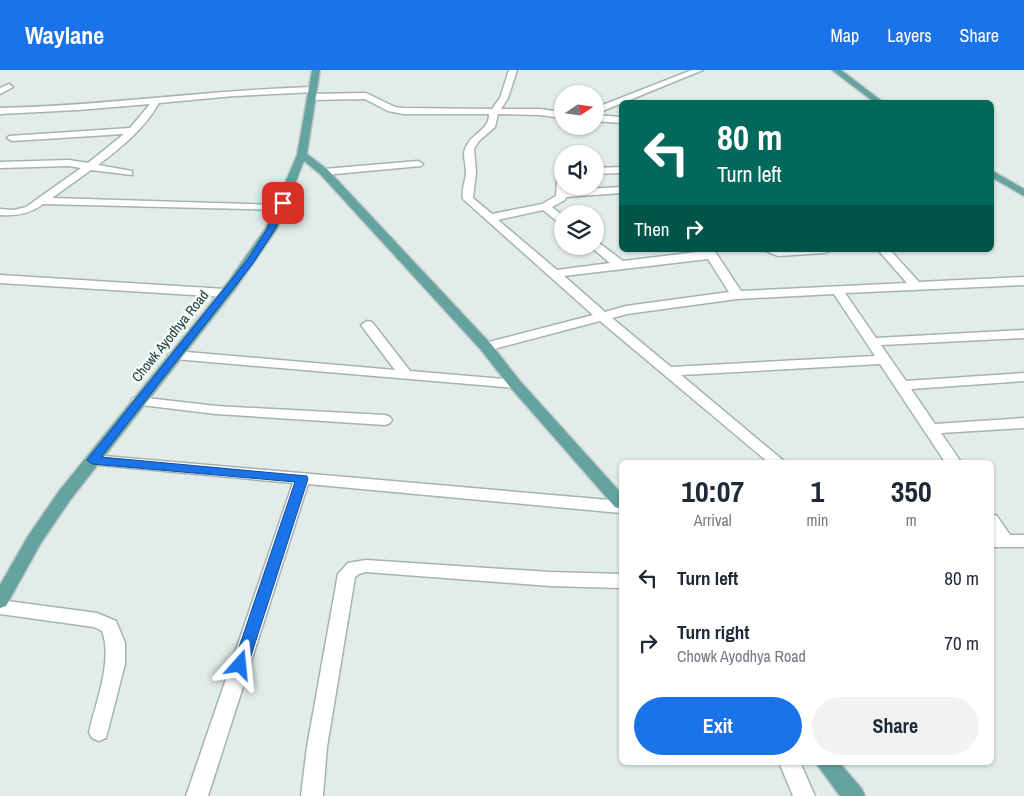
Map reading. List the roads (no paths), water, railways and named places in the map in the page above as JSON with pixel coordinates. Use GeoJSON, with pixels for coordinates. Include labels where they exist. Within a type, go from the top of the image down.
{"type":"FeatureCollection","features":[{"type":"Feature","properties":{"kind":"main road","name":"Chowk Ayodhya Road"},"geometry":{"type":"LineString","coordinates":[[0,601],[34,540],[65,496],[251,260],[271,229],[302,155],[316,70]]}},
{"type":"Feature","properties":{"kind":"main road"},"geometry":{"type":"LineString","coordinates":[[836,70],[876,100]]}},
{"type":"Feature","properties":{"kind":"main road"},"geometry":{"type":"LineString","coordinates":[[302,155],[324,172],[486,347],[515,384],[619,499]]}},
{"type":"Feature","properties":{"kind":"main road"},"geometry":{"type":"LineString","coordinates":[[994,176],[1024,193]]}},
{"type":"Feature","properties":{"kind":"main road"},"geometry":{"type":"LineString","coordinates":[[828,765],[854,796]]}},
{"type":"Feature","properties":{"kind":"street"},"geometry":{"type":"LineString","coordinates":[[513,70],[504,98],[494,112],[492,126],[469,149],[471,174],[466,194],[468,199],[603,317],[775,460]]}},
{"type":"Feature","properties":{"kind":"street"},"geometry":{"type":"LineString","coordinates":[[623,100],[699,70]]}},
{"type":"Feature","properties":{"kind":"street"},"geometry":{"type":"LineString","coordinates":[[0,91],[9,87]]}},
{"type":"Feature","properties":{"kind":"street"},"geometry":{"type":"LineString","coordinates":[[0,111],[155,102],[255,91],[366,96],[373,98],[388,109],[404,112],[540,112],[554,114]]}},
{"type":"Feature","properties":{"kind":"street"},"geometry":{"type":"LineString","coordinates":[[0,212],[22,212],[39,201],[88,166],[132,131],[146,119],[155,102]]}},
{"type":"Feature","properties":{"kind":"street"},"geometry":{"type":"LineString","coordinates":[[604,107],[619,102]]}},
{"type":"Feature","properties":{"kind":"street"},"geometry":{"type":"LineString","coordinates":[[604,119],[619,120]]}},
{"type":"Feature","properties":{"kind":"street"},"geometry":{"type":"LineString","coordinates":[[12,138],[132,131]]}},
{"type":"Feature","properties":{"kind":"street"},"geometry":{"type":"LineString","coordinates":[[0,165],[55,163],[88,166],[128,174]]}},
{"type":"Feature","properties":{"kind":"street"},"geometry":{"type":"LineString","coordinates":[[324,172],[418,164]]}},
{"type":"Feature","properties":{"kind":"street"},"geometry":{"type":"LineString","coordinates":[[604,171],[619,170]]}},
{"type":"Feature","properties":{"kind":"street"},"geometry":{"type":"LineString","coordinates":[[604,191],[619,190]]}},
{"type":"Feature","properties":{"kind":"street"},"geometry":{"type":"LineString","coordinates":[[491,218],[545,206],[561,198],[561,195]]}},
{"type":"Feature","properties":{"kind":"street"},"geometry":{"type":"LineString","coordinates":[[39,201],[280,208]]}},
{"type":"Feature","properties":{"kind":"street"},"geometry":{"type":"LineString","coordinates":[[545,206],[554,213]]}},
{"type":"Feature","properties":{"kind":"street"},"geometry":{"type":"LineString","coordinates":[[604,252],[620,265]]}},
{"type":"Feature","properties":{"kind":"street"},"geometry":{"type":"LineString","coordinates":[[555,274],[709,252],[737,295]]}},
{"type":"Feature","properties":{"kind":"street"},"geometry":{"type":"LineString","coordinates":[[775,252],[794,252]]}},
{"type":"Feature","properties":{"kind":"street"},"geometry":{"type":"LineString","coordinates":[[886,252],[916,286]]}},
{"type":"Feature","properties":{"kind":"street"},"geometry":{"type":"LineString","coordinates":[[0,279],[225,293]]}},
{"type":"Feature","properties":{"kind":"street"},"geometry":{"type":"LineString","coordinates":[[486,347],[626,310],[737,295],[1019,281],[1024,290]]}},
{"type":"Feature","properties":{"kind":"street"},"geometry":{"type":"LineString","coordinates":[[837,290],[952,460]]}},
{"type":"Feature","properties":{"kind":"street"},"geometry":{"type":"LineString","coordinates":[[367,325],[406,375]]}},
{"type":"Feature","properties":{"kind":"street"},"geometry":{"type":"LineString","coordinates":[[872,342],[1024,334]]}},
{"type":"Feature","properties":{"kind":"street"},"geometry":{"type":"LineString","coordinates":[[175,355],[515,384]]}},
{"type":"Feature","properties":{"kind":"street"},"geometry":{"type":"LineString","coordinates":[[669,372],[884,360]]}},
{"type":"Feature","properties":{"kind":"street"},"geometry":{"type":"LineString","coordinates":[[901,386],[1024,376]]}},
{"type":"Feature","properties":{"kind":"street"},"geometry":{"type":"LineString","coordinates":[[138,401],[234,412],[385,420]]}},
{"type":"Feature","properties":{"kind":"street"},"geometry":{"type":"LineString","coordinates":[[932,429],[1024,423]]}},
{"type":"Feature","properties":{"kind":"street"},"geometry":{"type":"LineString","coordinates":[[92,460],[302,479],[619,499]]}},
{"type":"Feature","properties":{"kind":"street"},"geometry":{"type":"LineString","coordinates":[[197,796],[302,479]]}},
{"type":"Feature","properties":{"kind":"street"},"geometry":{"type":"LineString","coordinates":[[994,529],[998,541],[1024,541]]}},
{"type":"Feature","properties":{"kind":"street"},"geometry":{"type":"LineString","coordinates":[[312,796],[318,747],[346,584],[348,574],[354,568],[366,566],[550,579],[619,581]]}},
{"type":"Feature","properties":{"kind":"street"},"geometry":{"type":"LineString","coordinates":[[0,607],[97,620],[109,626],[116,643],[114,664],[99,732]]}},
{"type":"Feature","properties":{"kind":"street"},"geometry":{"type":"LineString","coordinates":[[790,765],[804,796]]}}]}
